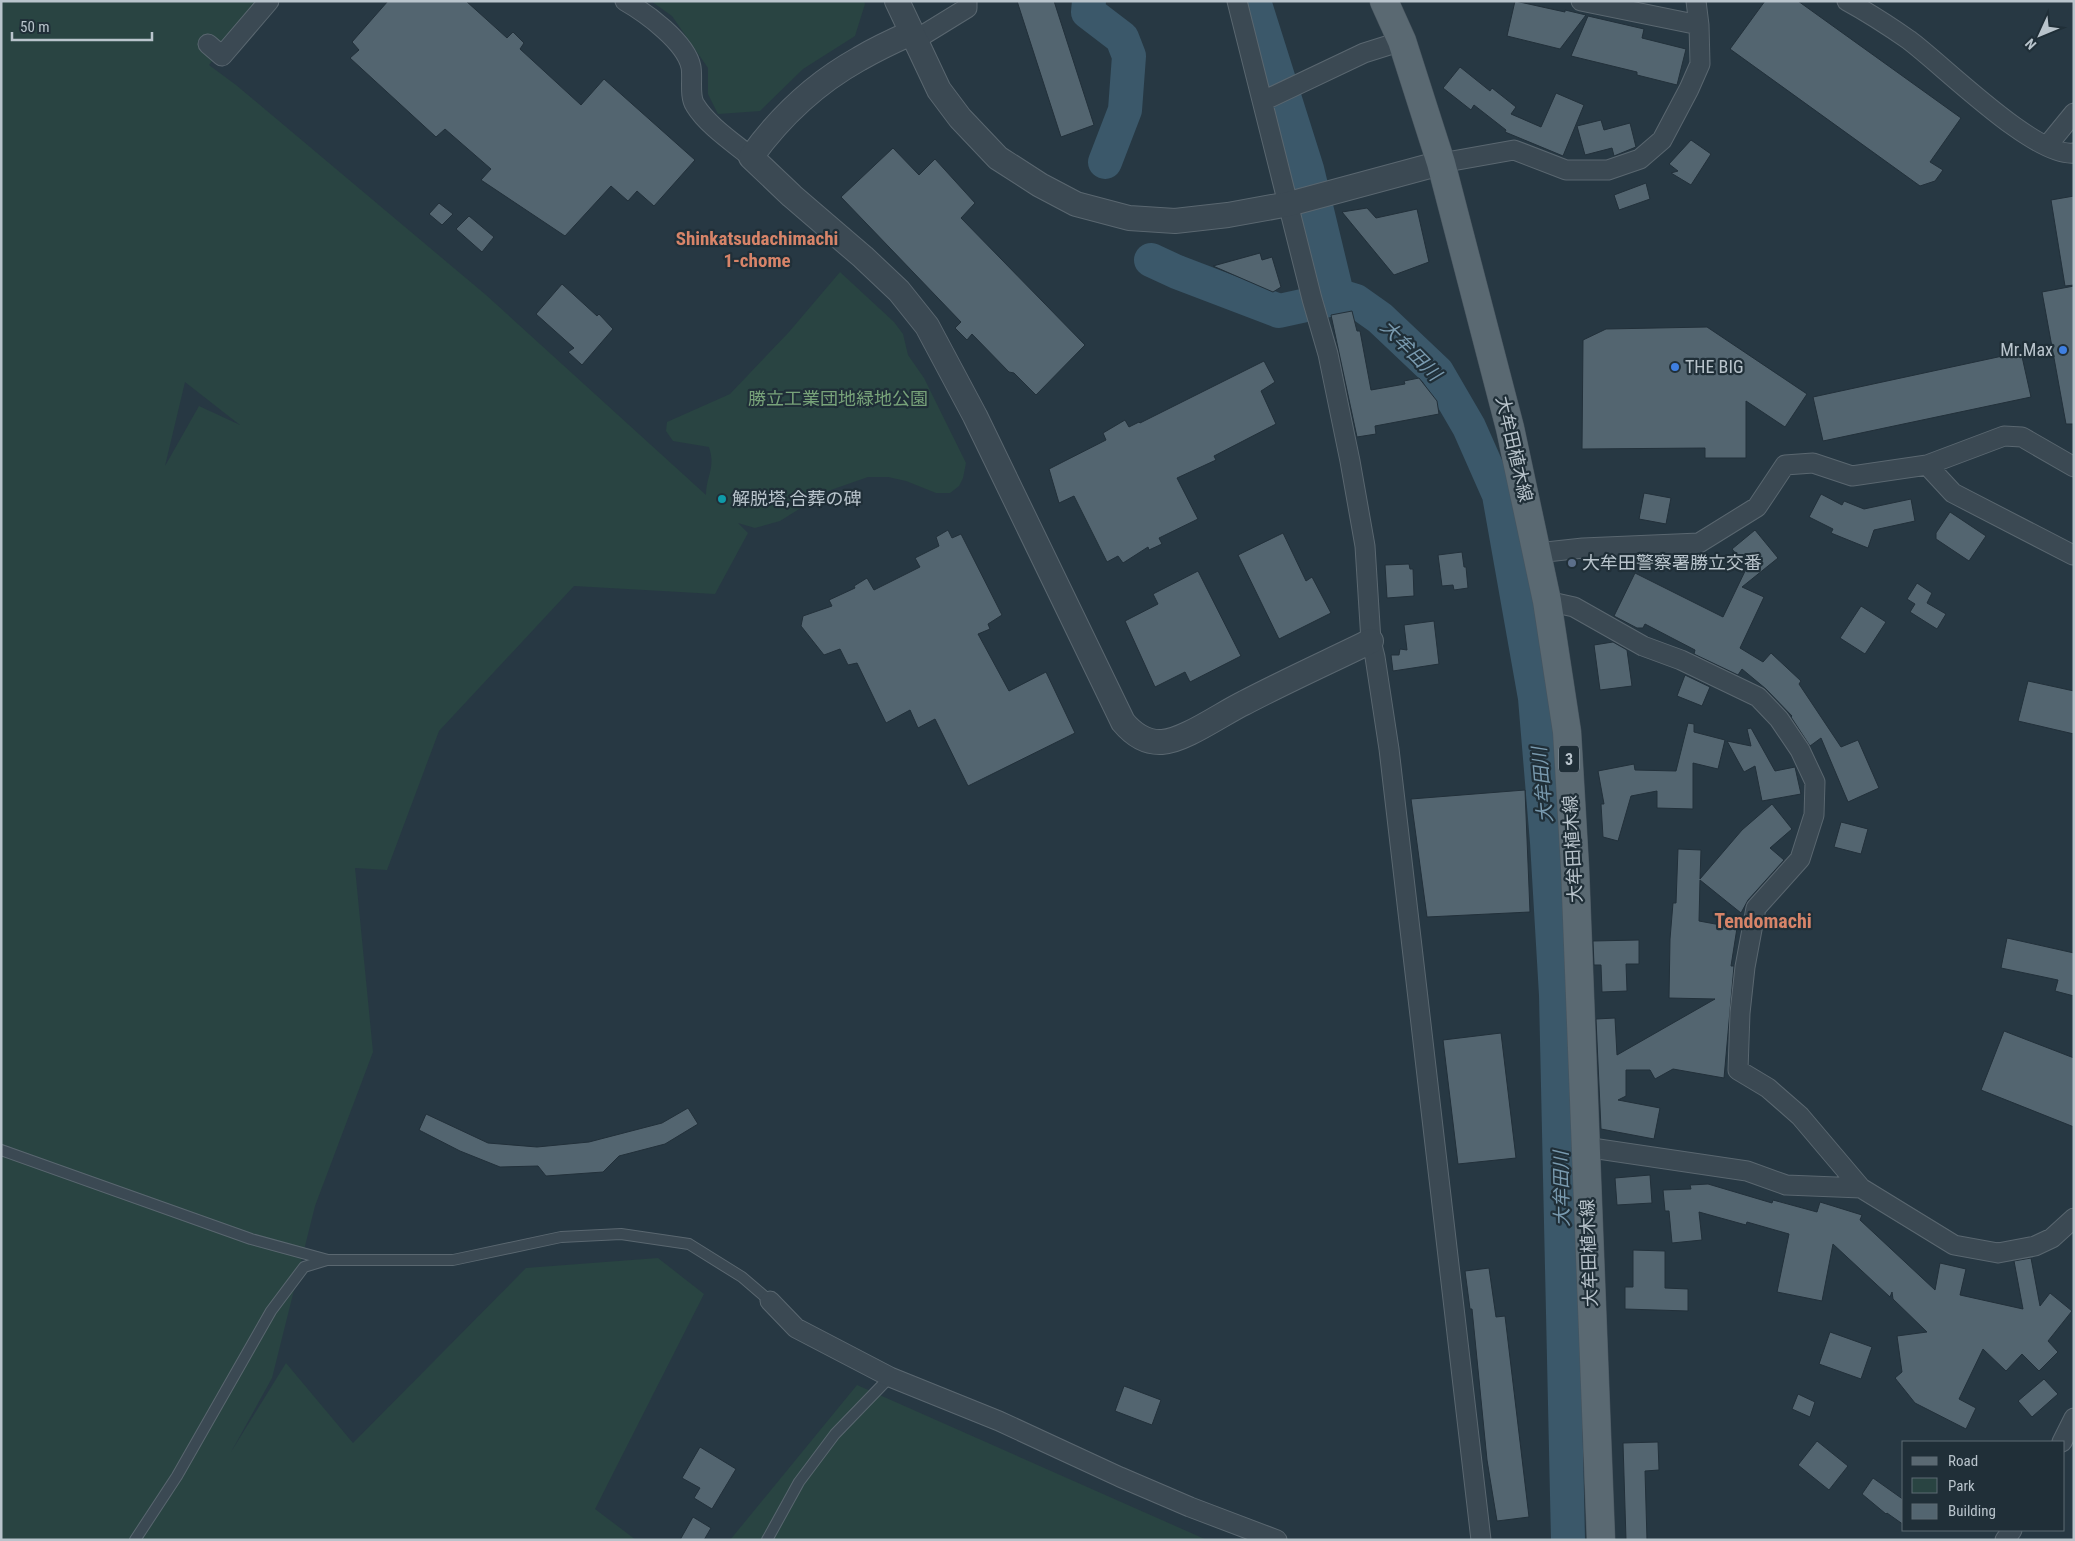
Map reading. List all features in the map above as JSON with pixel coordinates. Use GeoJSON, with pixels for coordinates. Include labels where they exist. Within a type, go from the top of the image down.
{"type":"FeatureCollection","features":[{"type":"Feature","properties":{"kind":"main road","name":"大牟田植木線"},"geometry":{"type":"LineString","coordinates":[[1384,1],[1402,41],[1441,163],[1510,428],[1547,601],[1567,732],[1575,868],[1600,1540]]}},
{"type":"Feature","properties":{"kind":"street"},"geometry":{"type":"LineString","coordinates":[[208,44],[222,56],[269,1]]}},
{"type":"Feature","properties":{"kind":"street"},"geometry":{"type":"LineString","coordinates":[[625,1],[636,7],[673,36],[691,65],[694,104],[716,128],[861,255],[899,291],[927,326],[975,416],[1123,722],[1134,734],[1148,740],[1163,742],[1186,734],[1243,703],[1371,641]]}},
{"type":"Feature","properties":{"kind":"street"},"geometry":{"type":"LineString","coordinates":[[897,1],[939,90],[960,118],[998,158],[1040,185],[1076,204],[1129,218],[1175,221],[1228,215],[1295,202],[1441,163],[1514,150],[1566,170],[1608,170],[1640,159],[1662,140],[1700,64],[1696,1]]}},
{"type":"Feature","properties":{"kind":"street"},"geometry":{"type":"LineString","coordinates":[[751,157],[768,134],[805,96],[858,60],[913,36],[967,8],[967,1]]}},
{"type":"Feature","properties":{"kind":"street"},"geometry":{"type":"LineString","coordinates":[[1237,1],[1267,99],[1295,202],[1314,306],[1328,354],[1350,462],[1363,537],[1371,641],[1389,749],[1481,1540]]}},
{"type":"Feature","properties":{"kind":"street"},"geometry":{"type":"LineString","coordinates":[[1581,1],[1699,25]]}},
{"type":"Feature","properties":{"kind":"street"},"geometry":{"type":"LineString","coordinates":[[1847,1],[1869,13],[1910,41],[2023,133],[2047,146],[2068,154],[2074,153]]}},
{"type":"Feature","properties":{"kind":"street"},"geometry":{"type":"LineString","coordinates":[[1267,99],[1364,53],[1402,41]]}},
{"type":"Feature","properties":{"kind":"street"},"geometry":{"type":"LineString","coordinates":[[2047,146],[2074,112]]}},
{"type":"Feature","properties":{"kind":"street"},"geometry":{"type":"LineString","coordinates":[[1537,553],[1583,548],[1699,543],[1757,508],[1785,465],[1813,463],[1852,476],[1927,465],[2004,436],[2022,437],[2074,467]]}},
{"type":"Feature","properties":{"kind":"street"},"geometry":{"type":"LineString","coordinates":[[1927,465],[1953,493],[2073,555]]}},
{"type":"Feature","properties":{"kind":"street"},"geometry":{"type":"LineString","coordinates":[[1547,601],[1574,607],[1644,646],[1681,660],[1758,697],[1779,719],[1800,750],[1815,782],[1814,815],[1800,859],[1756,908],[1745,968],[1740,1013],[1738,1070],[1768,1088],[1800,1116],[1861,1188],[1954,1245],[1998,1253],[2035,1246],[2052,1238],[2074,1218]]}},
{"type":"Feature","properties":{"kind":"street"},"geometry":{"type":"LineString","coordinates":[[1585,1147],[1747,1170],[1786,1185],[1861,1188]]}},
{"type":"Feature","properties":{"kind":"street"},"geometry":{"type":"LineString","coordinates":[[770,1301],[796,1328],[890,1377],[999,1421],[1190,1507],[1277,1540]]}},
{"type":"Feature","properties":{"kind":"street"},"geometry":{"type":"LineString","coordinates":[[2062,1441],[2074,1418]]}},
{"type":"Feature","properties":{"kind":"lane"},"geometry":{"type":"LineString","coordinates":[[1,1150],[251,1239],[328,1260]]}},
{"type":"Feature","properties":{"kind":"lane"},"geometry":{"type":"LineString","coordinates":[[135,1540],[176,1476],[271,1312],[304,1266],[328,1260],[453,1260],[561,1237],[621,1234],[689,1244],[742,1277],[770,1301]]}},
{"type":"Feature","properties":{"kind":"lane"},"geometry":{"type":"LineString","coordinates":[[766,1540],[799,1482],[835,1434],[890,1377]]}},
{"type":"Feature","properties":{"kind":"green space","name":"勝立工業団地緑地公園"},"geometry":{"type":"Polygon","coordinates":[[[1,1],[261,1],[209,65],[236,85],[486,295],[706,495],[711,466],[709,447],[673,441],[666,431],[667,422],[730,394],[789,332],[840,272],[894,322],[903,334],[908,355],[924,378],[966,463],[959,486],[950,493],[936,493],[906,481],[888,477],[868,477],[828,491],[780,521],[755,528],[738,523],[748,533],[715,594],[574,586],[439,731],[387,870],[355,868],[373,1052],[315,1206],[272,1378],[231,1452],[286,1363],[353,1443],[526,1268],[658,1258],[704,1294],[595,1509],[636,1540],[1,1540],[1,1]],[[185,382],[165,466],[199,406],[240,425],[185,382]]]}},
{"type":"Feature","properties":{"kind":"green space"},"geometry":{"type":"Polygon","coordinates":[[[651,1],[864,1],[865,4],[855,36],[803,69],[760,111],[718,114],[708,94],[708,68],[672,16],[651,1]]]}},
{"type":"Feature","properties":{"kind":"green space"},"geometry":{"type":"Polygon","coordinates":[[[857,1385],[1207,1540],[730,1540],[857,1385]]]}},
{"type":"Feature","properties":{"kind":"building"},"geometry":{"type":"Polygon","coordinates":[[[388,1],[466,1],[507,38],[513,32],[524,43],[520,49],[581,105],[604,79],[695,160],[654,206],[637,191],[628,201],[611,186],[565,236],[481,180],[491,169],[445,129],[436,137],[350,58],[359,50],[352,42],[388,1]]]}},
{"type":"Feature","properties":{"kind":"building"},"geometry":{"type":"Polygon","coordinates":[[[1017,1],[1054,1],[1094,125],[1061,137],[1017,1]]]}},
{"type":"Feature","properties":{"kind":"building"},"geometry":{"type":"Polygon","coordinates":[[[1515,1],[1586,15],[1560,49],[1507,36],[1515,1]]]}},
{"type":"Feature","properties":{"kind":"building"},"geometry":{"type":"Polygon","coordinates":[[[1765,1],[1798,1],[1961,118],[1930,162],[1943,170],[1935,181],[1920,186],[1730,49],[1765,1]]]}},
{"type":"Feature","properties":{"kind":"building"},"geometry":{"type":"Polygon","coordinates":[[[1588,16],[1644,29],[1642,38],[1686,49],[1677,85],[1637,75],[1637,72],[1571,56],[1588,16]]]}},
{"type":"Feature","properties":{"kind":"building"},"geometry":{"type":"Polygon","coordinates":[[[1460,67],[1490,91],[1492,88],[1516,107],[1511,114],[1541,127],[1556,93],[1584,105],[1563,156],[1505,132],[1506,130],[1474,105],[1471,110],[1443,88],[1460,67]]]}},
{"type":"Feature","properties":{"kind":"building"},"geometry":{"type":"Polygon","coordinates":[[[1601,120],[1604,130],[1630,123],[1636,147],[1614,156],[1612,148],[1585,155],[1577,126],[1601,120]]]}},
{"type":"Feature","properties":{"kind":"building"},"geometry":{"type":"Polygon","coordinates":[[[1691,140],[1711,154],[1691,185],[1671,173],[1678,171],[1669,164],[1691,140]]]}},
{"type":"Feature","properties":{"kind":"building"},"geometry":{"type":"Polygon","coordinates":[[[893,148],[919,175],[935,159],[975,203],[961,218],[1085,345],[1036,395],[1014,373],[1009,372],[972,334],[967,340],[955,328],[961,322],[841,197],[893,148]]]}},
{"type":"Feature","properties":{"kind":"building"},"geometry":{"type":"Polygon","coordinates":[[[1646,183],[1650,199],[1619,210],[1614,195],[1646,183]]]}},
{"type":"Feature","properties":{"kind":"building"},"geometry":{"type":"Polygon","coordinates":[[[2074,196],[2074,285],[2065,286],[2051,200],[2074,196]]]}},
{"type":"Feature","properties":{"kind":"building"},"geometry":{"type":"Polygon","coordinates":[[[439,203],[453,214],[442,225],[429,214],[439,203]]]}},
{"type":"Feature","properties":{"kind":"building"},"geometry":{"type":"Polygon","coordinates":[[[1367,208],[1376,218],[1417,209],[1429,262],[1394,275],[1342,212],[1367,208]]]}},
{"type":"Feature","properties":{"kind":"building"},"geometry":{"type":"Polygon","coordinates":[[[469,216],[494,237],[482,252],[456,229],[469,216]]]}},
{"type":"Feature","properties":{"kind":"building"},"geometry":{"type":"Polygon","coordinates":[[[1260,253],[1262,260],[1272,257],[1281,287],[1273,292],[1213,266],[1260,253]]]}},
{"type":"Feature","properties":{"kind":"building"},"geometry":{"type":"Polygon","coordinates":[[[562,284],[597,316],[599,314],[613,329],[582,365],[568,352],[574,348],[536,314],[562,284]]]}},
{"type":"Feature","properties":{"kind":"building","name":"Mr.Max"},"geometry":{"type":"Polygon","coordinates":[[[2074,286],[2074,424],[2066,424],[2042,292],[2074,286]]]}},
{"type":"Feature","properties":{"kind":"building"},"geometry":{"type":"Polygon","coordinates":[[[1352,311],[1357,331],[1360,331],[1371,390],[1405,384],[1404,381],[1419,378],[1437,401],[1439,414],[1375,426],[1376,434],[1357,437],[1331,315],[1352,311]]]}},
{"type":"Feature","properties":{"kind":"building","name":"THE BIG"},"geometry":{"type":"Polygon","coordinates":[[[1707,327],[1807,394],[1785,427],[1746,401],[1746,458],[1705,458],[1705,448],[1582,449],[1583,340],[1606,329],[1707,327]]]}},
{"type":"Feature","properties":{"kind":"building"},"geometry":{"type":"Polygon","coordinates":[[[2021,352],[2031,397],[1823,441],[1813,397],[2021,352]]]}},
{"type":"Feature","properties":{"kind":"building"},"geometry":{"type":"Polygon","coordinates":[[[1264,361],[1275,382],[1261,391],[1276,424],[1214,456],[1216,460],[1177,478],[1198,519],[1159,538],[1162,544],[1149,550],[1148,547],[1123,563],[1118,556],[1107,562],[1074,496],[1059,503],[1049,469],[1106,440],[1103,433],[1125,420],[1129,427],[1140,423],[1264,361]]]}},
{"type":"Feature","properties":{"kind":"building"},"geometry":{"type":"Polygon","coordinates":[[[1644,493],[1671,498],[1666,524],[1639,519],[1644,493]]]}},
{"type":"Feature","properties":{"kind":"building"},"geometry":{"type":"Polygon","coordinates":[[[1821,494],[1842,505],[1844,501],[1864,509],[1911,499],[1915,521],[1874,530],[1868,548],[1831,533],[1833,529],[1809,517],[1821,494]]]}},
{"type":"Feature","properties":{"kind":"building"},"geometry":{"type":"Polygon","coordinates":[[[1950,512],[1986,536],[1969,561],[1936,539],[1936,533],[1950,512]]]}},
{"type":"Feature","properties":{"kind":"building"},"geometry":{"type":"Polygon","coordinates":[[[948,530],[952,538],[961,534],[1002,615],[988,624],[990,629],[978,634],[1009,691],[1046,672],[1075,733],[968,786],[935,719],[918,728],[910,710],[886,723],[857,663],[848,665],[840,649],[824,655],[801,626],[803,616],[832,606],[829,600],[855,588],[854,586],[867,578],[874,590],[920,567],[915,558],[939,546],[936,537],[948,530]]]}},
{"type":"Feature","properties":{"kind":"building"},"geometry":{"type":"Polygon","coordinates":[[[1755,530],[1778,558],[1742,587],[1764,597],[1740,648],[1763,662],[1771,653],[1801,681],[1799,684],[1841,747],[1858,740],[1879,788],[1848,802],[1821,738],[1810,746],[1792,716],[1766,689],[1742,669],[1738,675],[1694,654],[1695,650],[1645,624],[1643,628],[1637,628],[1614,616],[1635,573],[1723,617],[1747,567],[1732,549],[1755,530]]]}},
{"type":"Feature","properties":{"kind":"building"},"geometry":{"type":"Polygon","coordinates":[[[1283,533],[1306,581],[1312,577],[1331,613],[1279,639],[1238,555],[1283,533]]]}},
{"type":"Feature","properties":{"kind":"building"},"geometry":{"type":"Polygon","coordinates":[[[1462,552],[1468,588],[1454,590],[1453,585],[1442,586],[1438,555],[1462,552]]]}},
{"type":"Feature","properties":{"kind":"building"},"geometry":{"type":"Polygon","coordinates":[[[1409,564],[1410,569],[1413,569],[1414,596],[1387,598],[1385,565],[1409,564]]]}},
{"type":"Feature","properties":{"kind":"building"},"geometry":{"type":"Polygon","coordinates":[[[1198,571],[1241,656],[1190,682],[1185,672],[1155,687],[1125,621],[1158,604],[1153,594],[1198,571]]]}},
{"type":"Feature","properties":{"kind":"building"},"geometry":{"type":"Polygon","coordinates":[[[1917,583],[1932,593],[1927,603],[1946,614],[1937,629],[1910,612],[1915,604],[1907,599],[1917,583]]]}},
{"type":"Feature","properties":{"kind":"building"},"geometry":{"type":"Polygon","coordinates":[[[1861,606],[1886,622],[1865,654],[1840,638],[1861,606]]]}},
{"type":"Feature","properties":{"kind":"building"},"geometry":{"type":"Polygon","coordinates":[[[1434,621],[1439,664],[1393,671],[1391,655],[1399,655],[1400,649],[1407,650],[1404,625],[1434,621]]]}},
{"type":"Feature","properties":{"kind":"building"},"geometry":{"type":"Polygon","coordinates":[[[1613,642],[1627,650],[1632,686],[1600,690],[1594,645],[1613,642]]]}},
{"type":"Feature","properties":{"kind":"building"},"geometry":{"type":"Polygon","coordinates":[[[1685,675],[1710,687],[1702,706],[1677,696],[1685,675]]]}},
{"type":"Feature","properties":{"kind":"building"},"geometry":{"type":"Polygon","coordinates":[[[2028,681],[2074,691],[2074,734],[2018,721],[2028,681]]]}},
{"type":"Feature","properties":{"kind":"building"},"geometry":{"type":"Polygon","coordinates":[[[1688,723],[1694,724],[1694,732],[1725,740],[1718,769],[1693,763],[1693,809],[1657,808],[1657,791],[1631,796],[1618,841],[1603,837],[1601,804],[1604,804],[1598,771],[1634,764],[1635,770],[1676,771],[1688,723]]]}},
{"type":"Feature","properties":{"kind":"building"},"geometry":{"type":"Polygon","coordinates":[[[1751,728],[1775,771],[1795,767],[1801,794],[1762,801],[1755,766],[1744,772],[1727,741],[1751,746],[1747,729],[1751,728]]]}},
{"type":"Feature","properties":{"kind":"building"},"geometry":{"type":"Polygon","coordinates":[[[1525,790],[1530,912],[1427,917],[1411,799],[1525,790]]]}},
{"type":"Feature","properties":{"kind":"building"},"geometry":{"type":"Polygon","coordinates":[[[1772,804],[1792,829],[1770,848],[1784,860],[1748,900],[1741,913],[1700,880],[1699,921],[1737,928],[1731,966],[1734,966],[1724,1078],[1673,1069],[1655,1079],[1650,1070],[1626,1070],[1626,1096],[1618,1100],[1660,1108],[1654,1139],[1601,1129],[1596,1019],[1615,1018],[1617,1055],[1715,999],[1669,998],[1670,939],[1673,903],[1676,903],[1678,849],[1701,850],[1700,879],[1742,830],[1772,804]]]}},
{"type":"Feature","properties":{"kind":"building"},"geometry":{"type":"Polygon","coordinates":[[[1841,822],[1868,829],[1861,854],[1834,847],[1841,822]]]}},
{"type":"Feature","properties":{"kind":"building"},"geometry":{"type":"Polygon","coordinates":[[[2007,938],[2074,953],[2074,996],[2055,991],[2058,980],[2001,968],[2007,938]]]}},
{"type":"Feature","properties":{"kind":"building"},"geometry":{"type":"Polygon","coordinates":[[[1639,940],[1639,964],[1626,964],[1627,991],[1602,992],[1601,965],[1594,965],[1593,941],[1639,940]]]}},
{"type":"Feature","properties":{"kind":"building"},"geometry":{"type":"Polygon","coordinates":[[[2004,1031],[2074,1058],[2074,1127],[1981,1090],[2004,1031]]]}},
{"type":"Feature","properties":{"kind":"building"},"geometry":{"type":"Polygon","coordinates":[[[1501,1033],[1516,1158],[1458,1164],[1443,1040],[1501,1033]]]}},
{"type":"Feature","properties":{"kind":"building"},"geometry":{"type":"Polygon","coordinates":[[[688,1108],[698,1124],[665,1144],[619,1156],[603,1172],[546,1176],[538,1166],[500,1167],[460,1151],[419,1130],[426,1114],[488,1143],[537,1147],[589,1142],[662,1123],[688,1108]]]}},
{"type":"Feature","properties":{"kind":"building"},"geometry":{"type":"Polygon","coordinates":[[[1650,1175],[1652,1203],[1617,1205],[1615,1178],[1650,1175]]]}},
{"type":"Feature","properties":{"kind":"building"},"geometry":{"type":"Polygon","coordinates":[[[1708,1184],[1772,1203],[1773,1200],[1817,1212],[1820,1202],[1862,1215],[1860,1220],[1935,1290],[1940,1263],[1966,1269],[1960,1295],[2023,1309],[2014,1261],[2031,1258],[2040,1306],[2050,1293],[2072,1311],[2048,1341],[2058,1352],[2039,1371],[2022,1354],[2006,1371],[1983,1349],[1959,1399],[1976,1408],[1966,1429],[1915,1403],[1895,1378],[1902,1372],[1897,1336],[1927,1332],[1893,1299],[1892,1292],[1890,1297],[1833,1244],[1822,1301],[1777,1292],[1789,1234],[1747,1222],[1746,1225],[1699,1212],[1702,1240],[1672,1243],[1669,1211],[1665,1211],[1663,1190],[1691,1189],[1690,1185],[1708,1184]]]}},
{"type":"Feature","properties":{"kind":"building"},"geometry":{"type":"Polygon","coordinates":[[[1633,1250],[1665,1251],[1665,1288],[1688,1289],[1688,1311],[1625,1309],[1625,1287],[1633,1287],[1633,1250]]]}},
{"type":"Feature","properties":{"kind":"building"},"geometry":{"type":"Polygon","coordinates":[[[1489,1268],[1496,1317],[1505,1316],[1529,1517],[1497,1521],[1487,1460],[1472,1309],[1470,1309],[1465,1271],[1489,1268]]]}},
{"type":"Feature","properties":{"kind":"building"},"geometry":{"type":"Polygon","coordinates":[[[1830,1332],[1872,1347],[1861,1379],[1819,1364],[1830,1332]]]}},
{"type":"Feature","properties":{"kind":"building"},"geometry":{"type":"Polygon","coordinates":[[[2044,1379],[2058,1394],[2032,1417],[2018,1401],[2044,1379]]]}},
{"type":"Feature","properties":{"kind":"building"},"geometry":{"type":"Polygon","coordinates":[[[1124,1386],[1161,1400],[1152,1425],[1115,1411],[1124,1386]]]}},
{"type":"Feature","properties":{"kind":"building"},"geometry":{"type":"Polygon","coordinates":[[[1798,1394],[1815,1402],[1810,1417],[1792,1409],[1798,1394]]]}},
{"type":"Feature","properties":{"kind":"building"},"geometry":{"type":"Polygon","coordinates":[[[1817,1441],[1848,1466],[1829,1490],[1798,1465],[1817,1441]]]}},
{"type":"Feature","properties":{"kind":"building"},"geometry":{"type":"Polygon","coordinates":[[[1658,1442],[1659,1470],[1645,1471],[1647,1540],[1626,1540],[1623,1443],[1658,1442]]]}},
{"type":"Feature","properties":{"kind":"building"},"geometry":{"type":"Polygon","coordinates":[[[700,1447],[736,1469],[712,1509],[694,1498],[700,1488],[682,1478],[700,1447]]]}},
{"type":"Feature","properties":{"kind":"building"},"geometry":{"type":"Polygon","coordinates":[[[1873,1478],[1902,1499],[1902,1524],[1886,1514],[1862,1494],[1873,1478]]]}},
{"type":"Feature","properties":{"kind":"building"},"geometry":{"type":"Polygon","coordinates":[[[693,1517],[711,1528],[704,1540],[680,1540],[693,1517]]]}},
{"type":"Feature","properties":{"kind":"waterway","name":"大牟田川"},"geometry":{"type":"LineString","coordinates":[[1089,1],[1088,12],[1122,38],[1129,56],[1125,110],[1105,162]]}},
{"type":"Feature","properties":{"kind":"waterway"},"geometry":{"type":"LineString","coordinates":[[1254,1],[1307,169],[1338,298]]}},
{"type":"Feature","properties":{"kind":"waterway","name":"大牟田川"},"geometry":{"type":"LineString","coordinates":[[1151,260],[1177,272],[1279,311],[1343,297],[1356,301],[1380,318],[1437,372],[1469,427],[1499,495],[1535,698],[1547,842],[1556,995],[1568,1540]]}},
{"type":"Feature","properties":{"kind":"place","name":"Mr.Max"},"geometry":{"type":"Point","coordinates":[2063,350]}},
{"type":"Feature","properties":{"kind":"place","name":"THE BIG"},"geometry":{"type":"Point","coordinates":[1675,367]}},
{"type":"Feature","properties":{"kind":"place","name":"解脱塔,合葬の碑"},"geometry":{"type":"Point","coordinates":[722,499]}},
{"type":"Feature","properties":{"kind":"place","name":"大牟田警察署勝立交番"},"geometry":{"type":"Point","coordinates":[1572,563]}},
{"type":"Feature","properties":{"kind":"district","name":"Shinkatsudachimachi 1-chome"},"geometry":{"type":"Point","coordinates":[757,249]}},
{"type":"Feature","properties":{"kind":"district","name":"Tendomachi"},"geometry":{"type":"Point","coordinates":[1763,921]}}]}
